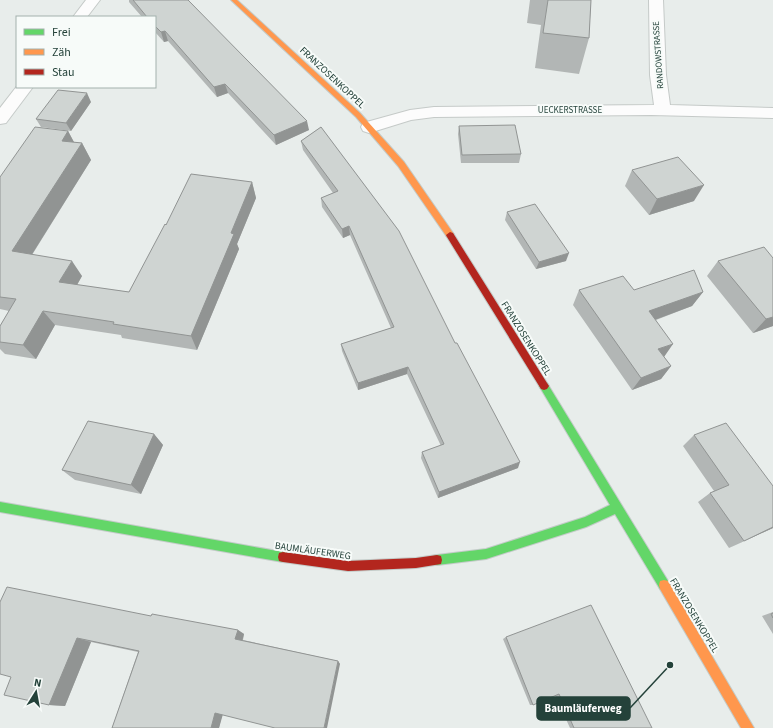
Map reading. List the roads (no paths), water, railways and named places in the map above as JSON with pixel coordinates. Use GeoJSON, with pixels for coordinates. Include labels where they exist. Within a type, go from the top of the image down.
{"type":"FeatureCollection","features":[{"type":"Feature","properties":{"kind":"street"},"geometry":{"type":"LineString","coordinates":[[81,16],[93,0]]}},
{"type":"Feature","properties":{"kind":"street","name":"FRANZOSENKOPPEL"},"geometry":{"type":"LineString","coordinates":[[234,0],[369,127],[401,164],[446,228],[618,507],[748,728]]}},
{"type":"Feature","properties":{"kind":"street","name":"RANDOWSTRASSE"},"geometry":{"type":"LineString","coordinates":[[656,0],[658,75],[663,110]]}},
{"type":"Feature","properties":{"kind":"street"},"geometry":{"type":"LineString","coordinates":[[0,119],[24,88]]}},
{"type":"Feature","properties":{"kind":"street","name":"UECKERSTRASSE"},"geometry":{"type":"LineString","coordinates":[[369,127],[410,115],[434,112],[663,110],[773,113]]}},
{"type":"Feature","properties":{"kind":"street","name":"BAUMLÄUFERWEG"},"geometry":{"type":"LineString","coordinates":[[0,506],[277,556],[348,566],[416,564],[486,554],[586,522],[618,507]]}},
{"type":"Feature","properties":{"kind":"place","name":"Baumläuferweg"},"geometry":{"type":"Point","coordinates":[670,665]}}]}
